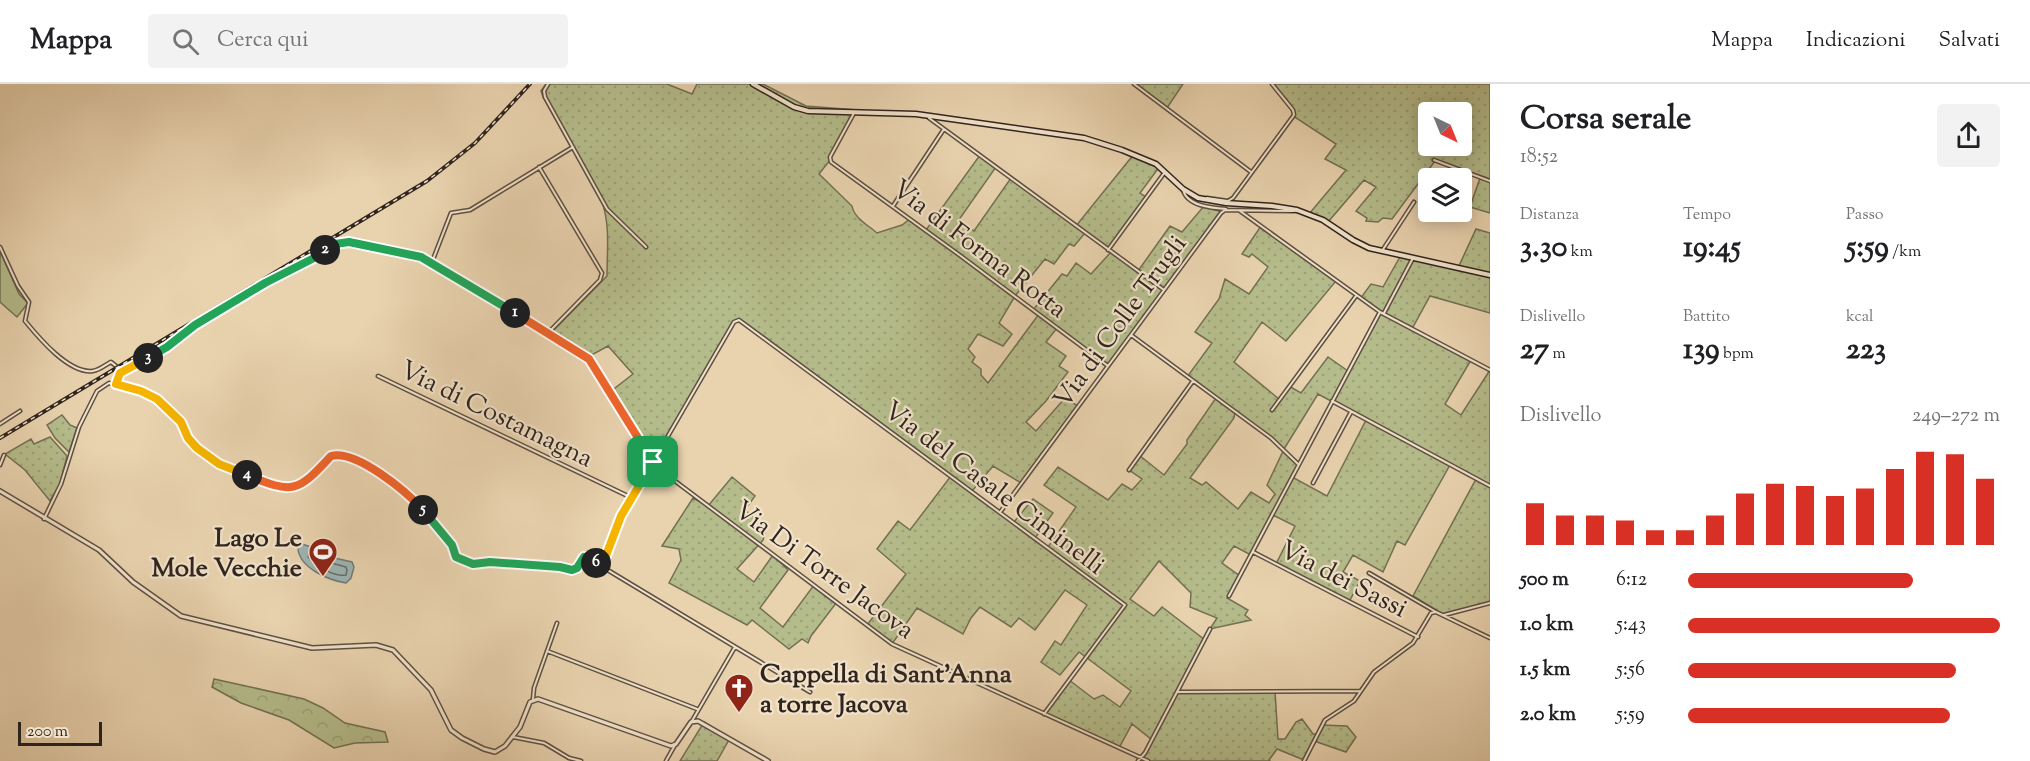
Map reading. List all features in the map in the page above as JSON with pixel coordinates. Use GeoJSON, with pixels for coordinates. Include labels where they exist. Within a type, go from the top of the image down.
{"type":"FeatureCollection","features":[{"type":"Feature","properties":{"kind":"main road"},"geometry":{"type":"LineString","coordinates":[[753,84],[804,111],[926,115],[1082,138],[1141,157],[1166,171],[1183,189],[1204,199],[1297,210],[1325,221],[1362,245],[1490,275]]}},
{"type":"Feature","properties":{"kind":"street"},"geometry":{"type":"LineString","coordinates":[[548,84],[544,92],[545,96],[608,210],[646,247]]}},
{"type":"Feature","properties":{"kind":"street"},"geometry":{"type":"LineString","coordinates":[[1134,84],[1251,172]]}},
{"type":"Feature","properties":{"kind":"street"},"geometry":{"type":"LineString","coordinates":[[1204,199],[1230,200],[1294,113],[1272,84]]}},
{"type":"Feature","properties":{"kind":"street","name":"Via di Forma Rotta"},"geometry":{"type":"LineString","coordinates":[[855,112],[830,160],[1108,366]]}},
{"type":"Feature","properties":{"kind":"street"},"geometry":{"type":"LineString","coordinates":[[926,115],[1164,290]]}},
{"type":"Feature","properties":{"kind":"street"},"geometry":{"type":"LineString","coordinates":[[893,206],[944,129]]}},
{"type":"Feature","properties":{"kind":"street"},"geometry":{"type":"LineString","coordinates":[[431,263],[449,216],[453,212],[471,209],[573,147]]}},
{"type":"Feature","properties":{"kind":"street"},"geometry":{"type":"LineString","coordinates":[[1434,160],[1490,181]]}},
{"type":"Feature","properties":{"kind":"street"},"geometry":{"type":"LineString","coordinates":[[539,167],[603,273],[600,280],[548,333]]}},
{"type":"Feature","properties":{"kind":"street"},"geometry":{"type":"LineString","coordinates":[[1108,250],[1166,171]]}},
{"type":"Feature","properties":{"kind":"street"},"geometry":{"type":"LineString","coordinates":[[1183,189],[1184,194],[1197,203],[1232,210],[1297,210]]}},
{"type":"Feature","properties":{"kind":"street"},"geometry":{"type":"LineString","coordinates":[[1382,251],[1414,202]]}},
{"type":"Feature","properties":{"kind":"street","name":"Via di Colle Trugli"},"geometry":{"type":"LineString","coordinates":[[1000,512],[1219,214],[1224,210],[1232,210]]}},
{"type":"Feature","properties":{"kind":"street"},"geometry":{"type":"LineString","coordinates":[[1240,211],[1382,313],[1490,370]]}},
{"type":"Feature","properties":{"kind":"street","name":"Via Di Torre Jacova"},"geometry":{"type":"LineString","coordinates":[[116,384],[119,371],[161,351],[195,325],[335,244],[354,242],[419,256],[590,360],[653,462],[662,472],[892,644],[1139,759],[1148,761]]}},
{"type":"Feature","properties":{"kind":"street"},"geometry":{"type":"LineString","coordinates":[[0,247],[18,286],[28,301],[25,321],[54,352],[71,365],[85,371],[97,370],[111,362],[116,366]]}},
{"type":"Feature","properties":{"kind":"street"},"geometry":{"type":"LineString","coordinates":[[1228,596],[1298,464],[1413,258]]}},
{"type":"Feature","properties":{"kind":"street"},"geometry":{"type":"LineString","coordinates":[[1272,410],[1356,296]]}},
{"type":"Feature","properties":{"kind":"street","name":"Via del Casale Ciminelli"},"geometry":{"type":"LineString","coordinates":[[653,462],[734,322],[741,321],[1125,605],[1044,714]]}},
{"type":"Feature","properties":{"kind":"street"},"geometry":{"type":"LineString","coordinates":[[1131,335],[1272,438],[1298,464]]}},
{"type":"Feature","properties":{"kind":"street","name":"Via di Costamagna"},"geometry":{"type":"LineString","coordinates":[[378,376],[632,498]]}},
{"type":"Feature","properties":{"kind":"street"},"geometry":{"type":"LineString","coordinates":[[1129,470],[1193,381]]}},
{"type":"Feature","properties":{"kind":"street"},"geometry":{"type":"LineString","coordinates":[[44,519],[60,485],[78,430],[96,393],[106,384],[116,384],[141,391],[160,401],[183,424],[189,440],[215,461],[275,486],[290,488],[305,483],[333,455],[360,463],[382,474],[399,486],[421,507],[452,545],[459,559],[473,564],[490,562],[574,570],[584,557],[810,692]]}},
{"type":"Feature","properties":{"kind":"street"},"geometry":{"type":"LineString","coordinates":[[1332,402],[1490,486]]}},
{"type":"Feature","properties":{"kind":"street"},"geometry":{"type":"LineString","coordinates":[[0,424],[20,411]]}},
{"type":"Feature","properties":{"kind":"street"},"geometry":{"type":"LineString","coordinates":[[1313,483],[1351,412]]}},
{"type":"Feature","properties":{"kind":"street"},"geometry":{"type":"LineString","coordinates":[[0,465],[4,455]]}},
{"type":"Feature","properties":{"kind":"street"},"geometry":{"type":"LineString","coordinates":[[602,566],[621,516],[653,462]]}},
{"type":"Feature","properties":{"kind":"street"},"geometry":{"type":"LineString","coordinates":[[0,491],[99,550],[131,581],[180,615],[314,648],[373,645],[385,647],[397,653],[429,687],[448,726],[460,737],[493,752],[502,749],[520,726],[529,703],[533,699],[534,688],[557,623]]}},
{"type":"Feature","properties":{"kind":"street","name":"Via dei Sassi"},"geometry":{"type":"LineString","coordinates":[[1253,552],[1418,637]]}},
{"type":"Feature","properties":{"kind":"street"},"geometry":{"type":"LineString","coordinates":[[1370,573],[1436,612],[1490,638]]}},
{"type":"Feature","properties":{"kind":"street"},"geometry":{"type":"LineString","coordinates":[[1444,615],[1490,603]]}},
{"type":"Feature","properties":{"kind":"street"},"geometry":{"type":"LineString","coordinates":[[1304,761],[1325,719],[1354,702],[1374,672],[1410,646],[1418,637],[1431,613],[1436,612]]}},
{"type":"Feature","properties":{"kind":"street"},"geometry":{"type":"LineString","coordinates":[[1139,759],[1145,753],[1210,630]]}},
{"type":"Feature","properties":{"kind":"street"},"geometry":{"type":"LineString","coordinates":[[666,761],[735,647]]}},
{"type":"Feature","properties":{"kind":"street"},"geometry":{"type":"LineString","coordinates":[[547,651],[698,709]]}},
{"type":"Feature","properties":{"kind":"street"},"geometry":{"type":"LineString","coordinates":[[1178,692],[1362,691]]}},
{"type":"Feature","properties":{"kind":"street"},"geometry":{"type":"LineString","coordinates":[[533,699],[546,700],[663,744],[675,745]]}},
{"type":"Feature","properties":{"kind":"street"},"geometry":{"type":"LineString","coordinates":[[692,721],[696,720],[706,724],[768,761]]}},
{"type":"Feature","properties":{"kind":"street"},"geometry":{"type":"LineString","coordinates":[[513,737],[544,742],[565,756],[580,761]]}},
{"type":"Feature","properties":{"kind":"street"},"geometry":{"type":"LineString","coordinates":[[563,761],[565,756]]}},
{"type":"Feature","properties":{"kind":"green space"},"geometry":{"type":"Polygon","coordinates":[[[546,84],[667,84],[692,94],[697,84],[763,84],[806,106],[856,110],[830,160],[819,174],[852,206],[858,218],[877,233],[902,225],[910,219],[926,230],[980,155],[996,167],[958,221],[974,231],[1011,178],[1076,226],[1134,154],[1160,166],[1140,193],[1146,197],[1108,250],[1085,233],[1074,246],[1069,244],[1054,264],[1045,259],[1015,296],[999,323],[1012,334],[1003,346],[978,334],[968,349],[975,357],[972,362],[981,369],[981,375],[988,383],[1039,314],[1033,310],[1062,274],[1067,276],[1076,263],[1091,274],[1111,252],[1138,271],[1170,226],[1182,232],[1204,206],[1222,212],[1108,366],[1057,328],[1046,342],[1066,356],[1059,366],[1068,372],[1046,401],[1026,422],[1036,431],[1065,398],[1078,406],[1021,483],[993,466],[972,491],[1014,522],[1033,499],[1053,513],[1035,538],[1048,547],[1076,507],[1044,485],[1058,467],[1108,500],[1122,484],[1132,490],[1142,479],[1129,470],[1139,455],[1164,475],[1187,444],[1187,440],[1216,398],[1187,377],[1212,343],[1195,332],[1219,299],[1225,279],[1249,294],[1268,267],[1252,254],[1249,257],[1242,254],[1261,226],[1336,281],[1286,341],[1262,322],[1234,362],[1279,399],[1289,386],[1301,393],[1328,357],[1348,371],[1380,313],[1360,299],[1371,284],[1383,287],[1401,255],[1458,268],[1476,229],[1490,233],[1490,313],[1430,296],[1413,327],[1401,322],[1471,360],[1445,404],[1461,415],[1490,370],[1489,603],[1444,615],[1413,596],[1476,479],[1450,465],[1405,545],[1397,541],[1383,572],[1353,555],[1343,572],[1360,581],[1349,602],[1276,564],[1295,526],[1273,515],[1251,555],[1234,546],[1222,563],[1240,576],[1227,598],[1248,610],[1245,615],[1251,620],[1210,629],[1217,618],[1190,607],[1191,593],[1159,561],[1130,599],[1154,616],[1162,607],[1205,640],[1178,692],[1275,691],[1278,739],[1285,739],[1296,722],[1302,719],[1313,734],[1317,734],[1321,725],[1347,726],[1356,737],[1346,752],[1314,741],[1304,760],[1277,749],[1270,761],[1148,761],[1140,758],[1152,740],[1132,724],[1119,748],[1044,714],[1069,680],[1094,699],[1103,695],[1120,707],[1131,691],[1079,652],[1060,675],[1041,662],[1055,641],[1061,645],[1087,605],[1065,590],[1035,630],[1019,618],[1011,627],[980,607],[963,634],[917,608],[892,644],[867,625],[906,574],[877,549],[898,521],[910,530],[951,476],[741,321],[734,322],[653,462],[610,392],[633,374],[608,346],[588,357],[550,334],[607,276],[607,231],[603,205],[541,91],[546,84]],[[1318,394],[1284,449],[1298,464],[1292,477],[1327,496],[1366,420],[1318,394]],[[1235,412],[1234,418],[1190,478],[1202,485],[1206,482],[1238,509],[1251,492],[1269,503],[1275,494],[1267,485],[1284,449],[1235,412]]]}},
{"type":"Feature","properties":{"kind":"green space"},"geometry":{"type":"Polygon","coordinates":[[[1135,84],[1183,84],[1167,108],[1135,84]]]}},
{"type":"Feature","properties":{"kind":"green space"},"geometry":{"type":"Polygon","coordinates":[[[1272,84],[1490,84],[1490,213],[1472,208],[1480,178],[1472,175],[1472,168],[1454,168],[1435,161],[1430,168],[1418,168],[1418,184],[1392,219],[1383,218],[1378,222],[1366,221],[1367,218],[1356,211],[1376,187],[1364,180],[1328,222],[1309,214],[1346,170],[1325,159],[1336,144],[1293,116],[1294,113],[1272,84]]]}},
{"type":"Feature","properties":{"kind":"green space"},"geometry":{"type":"Polygon","coordinates":[[[0,251],[19,294],[28,303],[17,317],[0,302],[0,251]]]}},
{"type":"Feature","properties":{"kind":"green space"},"geometry":{"type":"Polygon","coordinates":[[[62,415],[70,425],[77,428],[69,452],[55,438],[47,425],[62,415]]]}},
{"type":"Feature","properties":{"kind":"green space"},"geometry":{"type":"Polygon","coordinates":[[[50,437],[67,456],[60,484],[50,501],[25,470],[5,454],[31,439],[34,444],[50,437]]]}},
{"type":"Feature","properties":{"kind":"green space"},"geometry":{"type":"Polygon","coordinates":[[[732,477],[755,496],[745,510],[767,528],[763,540],[737,569],[754,582],[773,555],[788,570],[760,608],[783,627],[814,585],[837,602],[808,643],[802,639],[789,649],[752,620],[747,625],[669,583],[681,560],[679,549],[662,546],[693,498],[708,506],[732,477]]]}},
{"type":"Feature","properties":{"kind":"green space"},"geometry":{"type":"Polygon","coordinates":[[[214,679],[304,699],[323,708],[345,723],[385,732],[388,742],[355,743],[334,748],[289,720],[241,703],[212,687],[214,679]]]}},
{"type":"Feature","properties":{"kind":"green space"},"geometry":{"type":"Polygon","coordinates":[[[704,722],[730,738],[717,761],[680,761],[704,722]]]}},
{"type":"Feature","properties":{"kind":"water","name":"Lago Le Mole Vecchie"},"geometry":{"type":"Polygon","coordinates":[[[302,544],[320,550],[330,557],[352,562],[354,567],[351,578],[346,583],[316,572],[300,556],[298,549],[302,544]]]}},
{"type":"Feature","properties":{"kind":"railway"},"geometry":{"type":"LineString","coordinates":[[0,438],[427,181],[475,143],[530,84]]}},
{"type":"Feature","properties":{"kind":"place","name":"Lago Le Mole Vecchie"},"geometry":{"type":"Point","coordinates":[323,578]}},
{"type":"Feature","properties":{"kind":"place","name":"Cappella di Sant'Anna a torre Jacova"},"geometry":{"type":"Point","coordinates":[739,714]}},
{"type":"Feature","properties":{"kind":"route"},"geometry":{"type":"LineString","coordinates":[[353,242],[421,257],[587,358],[653,462],[621,516],[602,566],[585,557],[574,570],[490,562],[473,564],[459,559],[452,545],[408,494],[376,471],[343,456],[334,455],[305,483],[290,488],[275,486],[215,461],[189,440],[183,424],[160,401],[141,391],[116,384],[120,373],[161,351],[190,328],[265,283],[314,258],[333,245],[353,242]]}}]}
